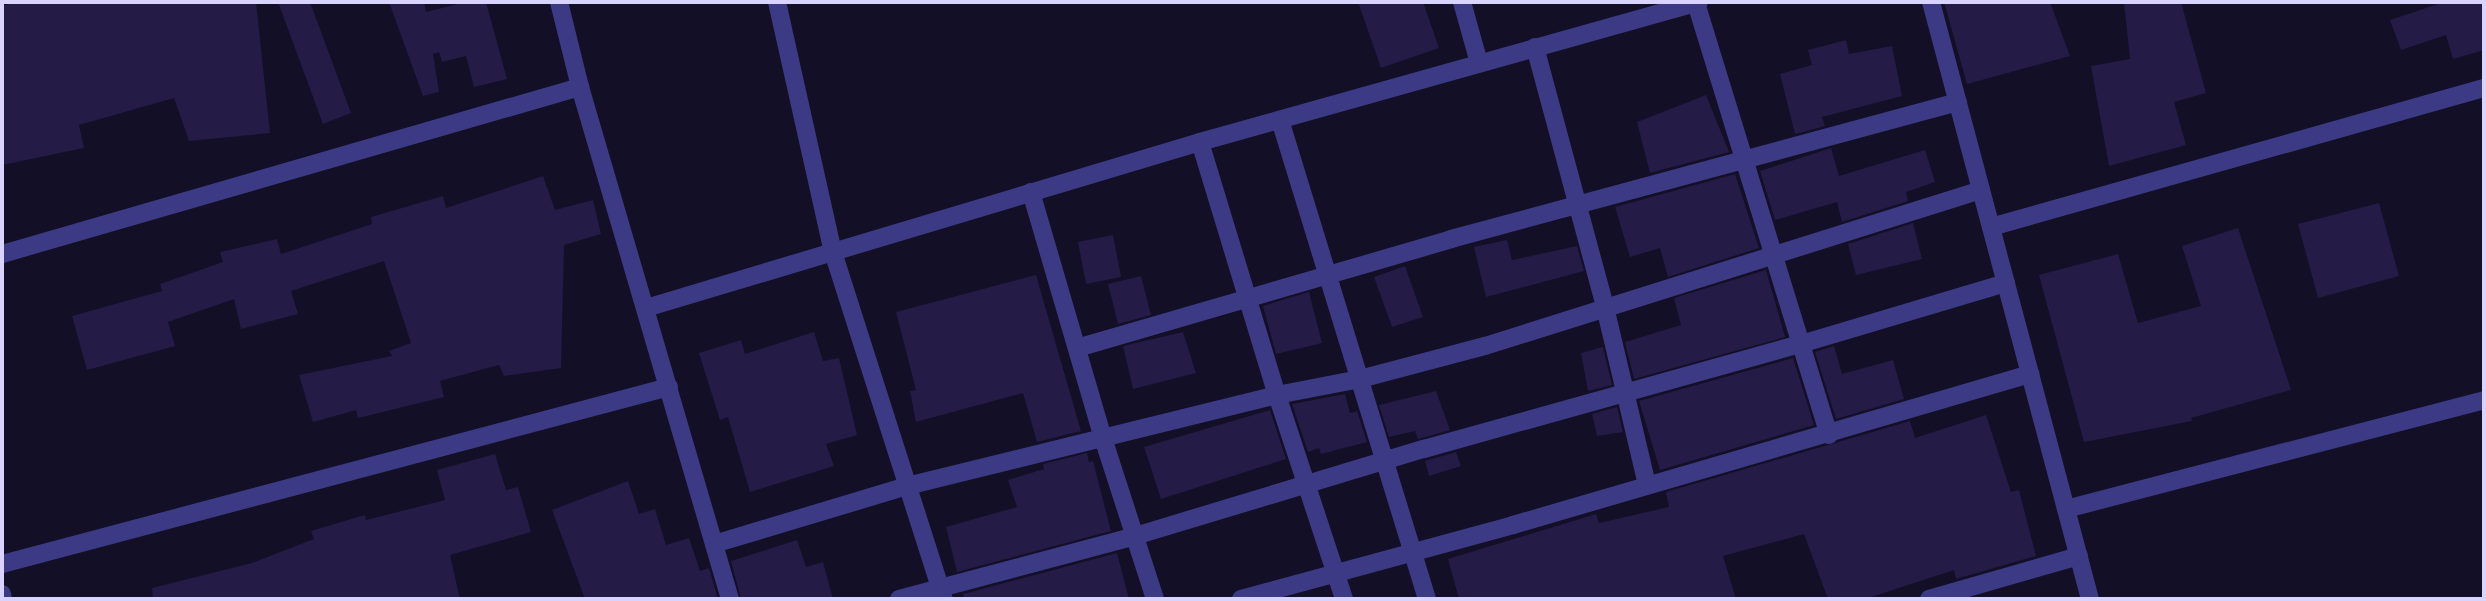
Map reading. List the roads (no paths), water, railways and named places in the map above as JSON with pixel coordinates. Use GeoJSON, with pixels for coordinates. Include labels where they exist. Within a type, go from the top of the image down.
{"type":"FeatureCollection","features":[{"type":"Feature","properties":{"kind":"street"},"geometry":{"type":"LineString","coordinates":[[559,2],[580,87],[730,599]]}},
{"type":"Feature","properties":{"kind":"street"},"geometry":{"type":"LineString","coordinates":[[777,2],[833,252],[943,594]]}},
{"type":"Feature","properties":{"kind":"street"},"geometry":{"type":"LineString","coordinates":[[1462,2],[1479,63]]}},
{"type":"Feature","properties":{"kind":"street"},"geometry":{"type":"LineString","coordinates":[[646,308],[1200,142],[1697,2],[1829,435]]}},
{"type":"Feature","properties":{"kind":"street"},"geometry":{"type":"LineString","coordinates":[[1931,2],[2090,599]]}},
{"type":"Feature","properties":{"kind":"street"},"geometry":{"type":"LineString","coordinates":[[1535,47],[1605,307],[1647,484]]}},
{"type":"Feature","properties":{"kind":"street"},"geometry":{"type":"LineString","coordinates":[[2,254],[580,87]]}},
{"type":"Feature","properties":{"kind":"street"},"geometry":{"type":"LineString","coordinates":[[1991,227],[2484,88]]}},
{"type":"Feature","properties":{"kind":"street"},"geometry":{"type":"LineString","coordinates":[[1077,348],[1327,275],[1958,102]]}},
{"type":"Feature","properties":{"kind":"street"},"geometry":{"type":"LineString","coordinates":[[1280,120],[1427,599]]}},
{"type":"Feature","properties":{"kind":"street"},"geometry":{"type":"LineString","coordinates":[[1200,142],[1277,396],[1344,599]]}},
{"type":"Feature","properties":{"kind":"street"},"geometry":{"type":"LineString","coordinates":[[714,544],[907,486],[1277,396],[1360,379],[1485,345],[1981,190]]}},
{"type":"Feature","properties":{"kind":"street"},"geometry":{"type":"LineString","coordinates":[[1031,192],[1103,438],[1155,599]]}},
{"type":"Feature","properties":{"kind":"street"},"geometry":{"type":"LineString","coordinates":[[899,599],[943,594],[1384,461],[1801,344],[2006,283]]}},
{"type":"Feature","properties":{"kind":"street"},"geometry":{"type":"LineString","coordinates":[[1241,599],[1829,435],[2030,374]]}},
{"type":"Feature","properties":{"kind":"street"},"geometry":{"type":"LineString","coordinates":[[2,564],[668,387]]}},
{"type":"Feature","properties":{"kind":"street"},"geometry":{"type":"LineString","coordinates":[[2066,509],[2484,400]]}},
{"type":"Feature","properties":{"kind":"street"},"geometry":{"type":"LineString","coordinates":[[1929,599],[2079,556]]}},
{"type":"Feature","properties":{"kind":"street"},"geometry":{"type":"LineString","coordinates":[[2,594],[3,599]]}}]}
